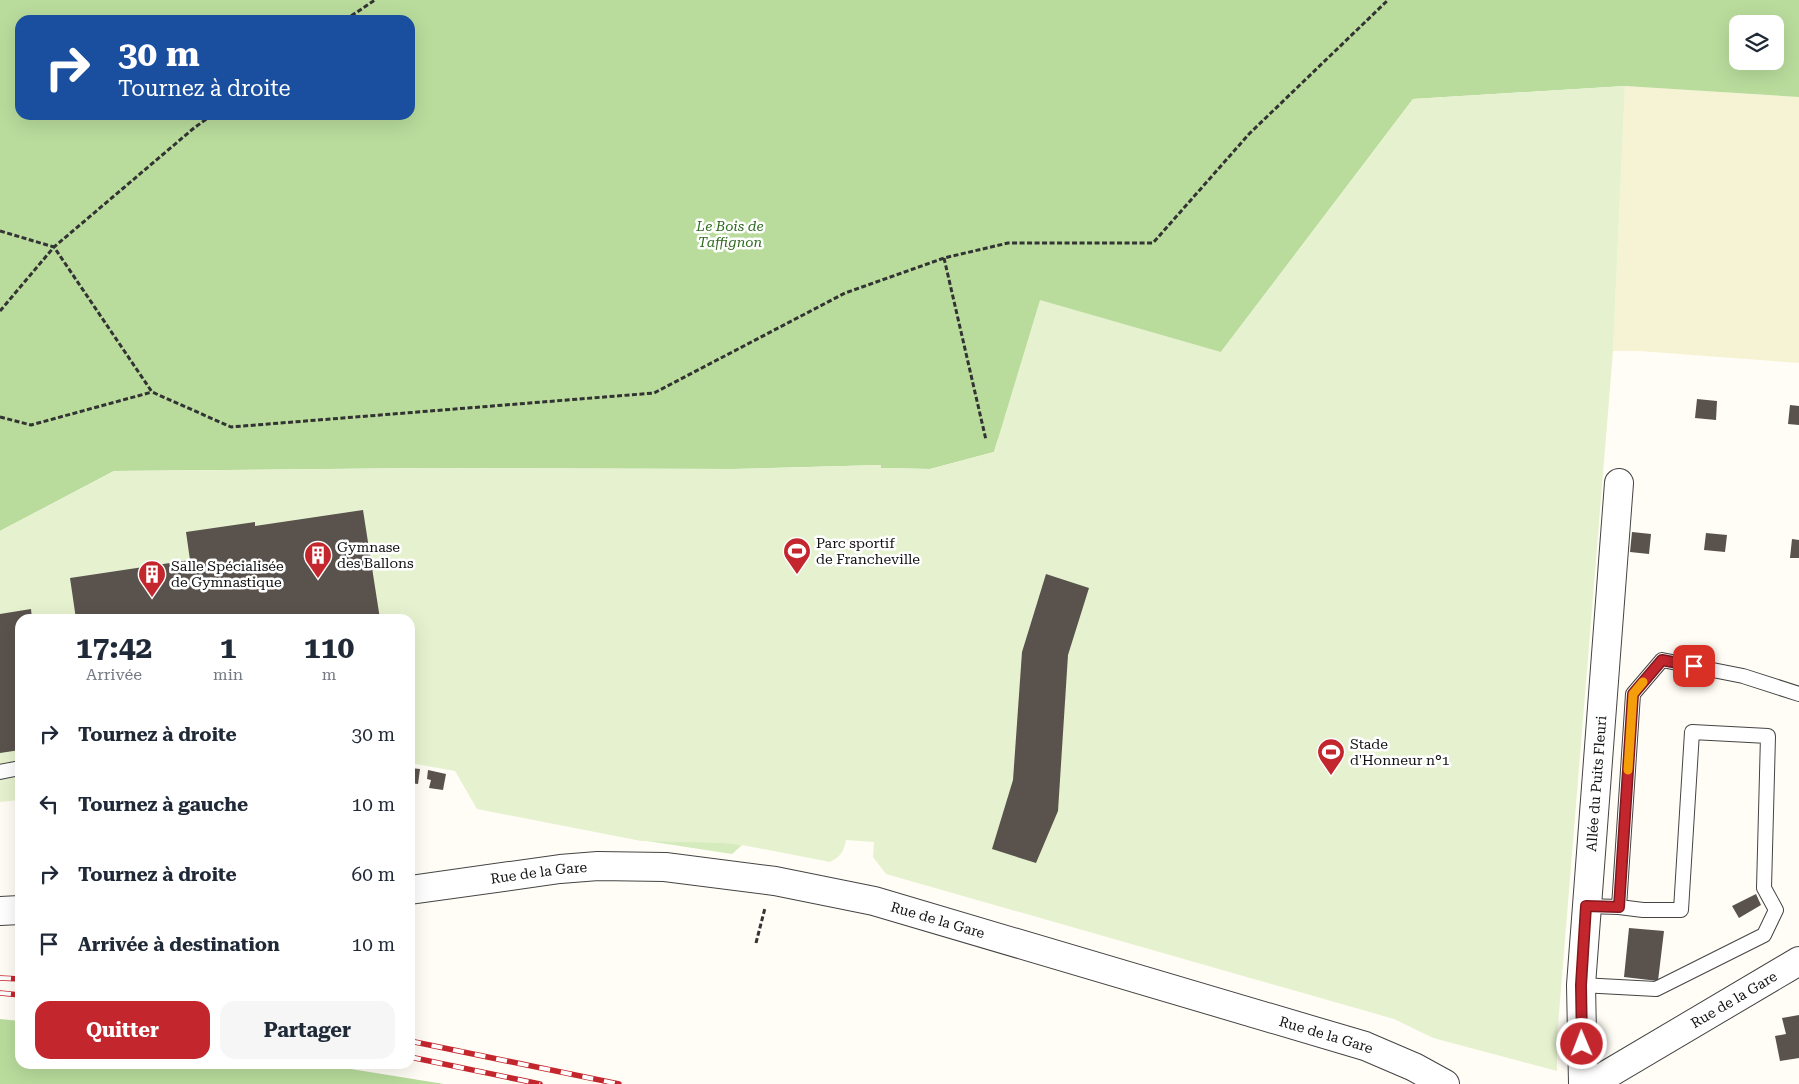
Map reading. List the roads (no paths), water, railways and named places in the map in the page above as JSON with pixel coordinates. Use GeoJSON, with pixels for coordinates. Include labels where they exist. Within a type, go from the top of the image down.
{"type":"FeatureCollection","features":[{"type":"Feature","properties":{"kind":"street","name":"Allée du Puits Fleuri"},"geometry":{"type":"LineString","coordinates":[[1583,1084],[1581,985],[1619,483]]}},
{"type":"Feature","properties":{"kind":"street","name":"Rue de la Gare"},"geometry":{"type":"LineString","coordinates":[[415,889],[560,869],[629,865],[665,867],[775,881],[874,901],[1365,1046],[1414,1067],[1446,1084]]}},
{"type":"Feature","properties":{"kind":"street"},"geometry":{"type":"LineString","coordinates":[[0,911],[15,910]]}},
{"type":"Feature","properties":{"kind":"street","name":"Rue de la Gare"},"geometry":{"type":"LineString","coordinates":[[1591,1084],[1799,960]]}},
{"type":"Feature","properties":{"kind":"lane"},"geometry":{"type":"LineString","coordinates":[[1619,907],[1633,694],[1638,687],[1662,660],[1743,676],[1799,694]]}},
{"type":"Feature","properties":{"kind":"lane"},"geometry":{"type":"LineString","coordinates":[[1581,985],[1656,989],[1764,934],[1776,910],[1764,888],[1768,736],[1692,732],[1681,910],[1643,910],[1586,906]]}},
{"type":"Feature","properties":{"kind":"lane"},"geometry":{"type":"LineString","coordinates":[[0,772],[15,769]]}},
{"type":"Feature","properties":{"kind":"railway"},"geometry":{"type":"LineString","coordinates":[[0,978],[15,979]]}},
{"type":"Feature","properties":{"kind":"railway"},"geometry":{"type":"LineString","coordinates":[[0,993],[15,994]]}},
{"type":"Feature","properties":{"kind":"railway"},"geometry":{"type":"LineString","coordinates":[[415,1042],[619,1084]]}},
{"type":"Feature","properties":{"kind":"railway"},"geometry":{"type":"LineString","coordinates":[[415,1058],[540,1084]]}},
{"type":"Feature","properties":{"kind":"place","name":"Parc sportif de Francheville"},"geometry":{"type":"Point","coordinates":[797,575]}},
{"type":"Feature","properties":{"kind":"place","name":"Gymnase des Ballons"},"geometry":{"type":"Point","coordinates":[318,579]}},
{"type":"Feature","properties":{"kind":"place","name":"Salle Spécialisée de Gymnastique"},"geometry":{"type":"Point","coordinates":[152,598]}},
{"type":"Feature","properties":{"kind":"place","name":"Stade d'Honneur n°1"},"geometry":{"type":"Point","coordinates":[1331,776]}},
{"type":"Feature","properties":{"kind":"park label","name":"Le Bois de Taffignon"},"geometry":{"type":"Point","coordinates":[730,234]}}]}
